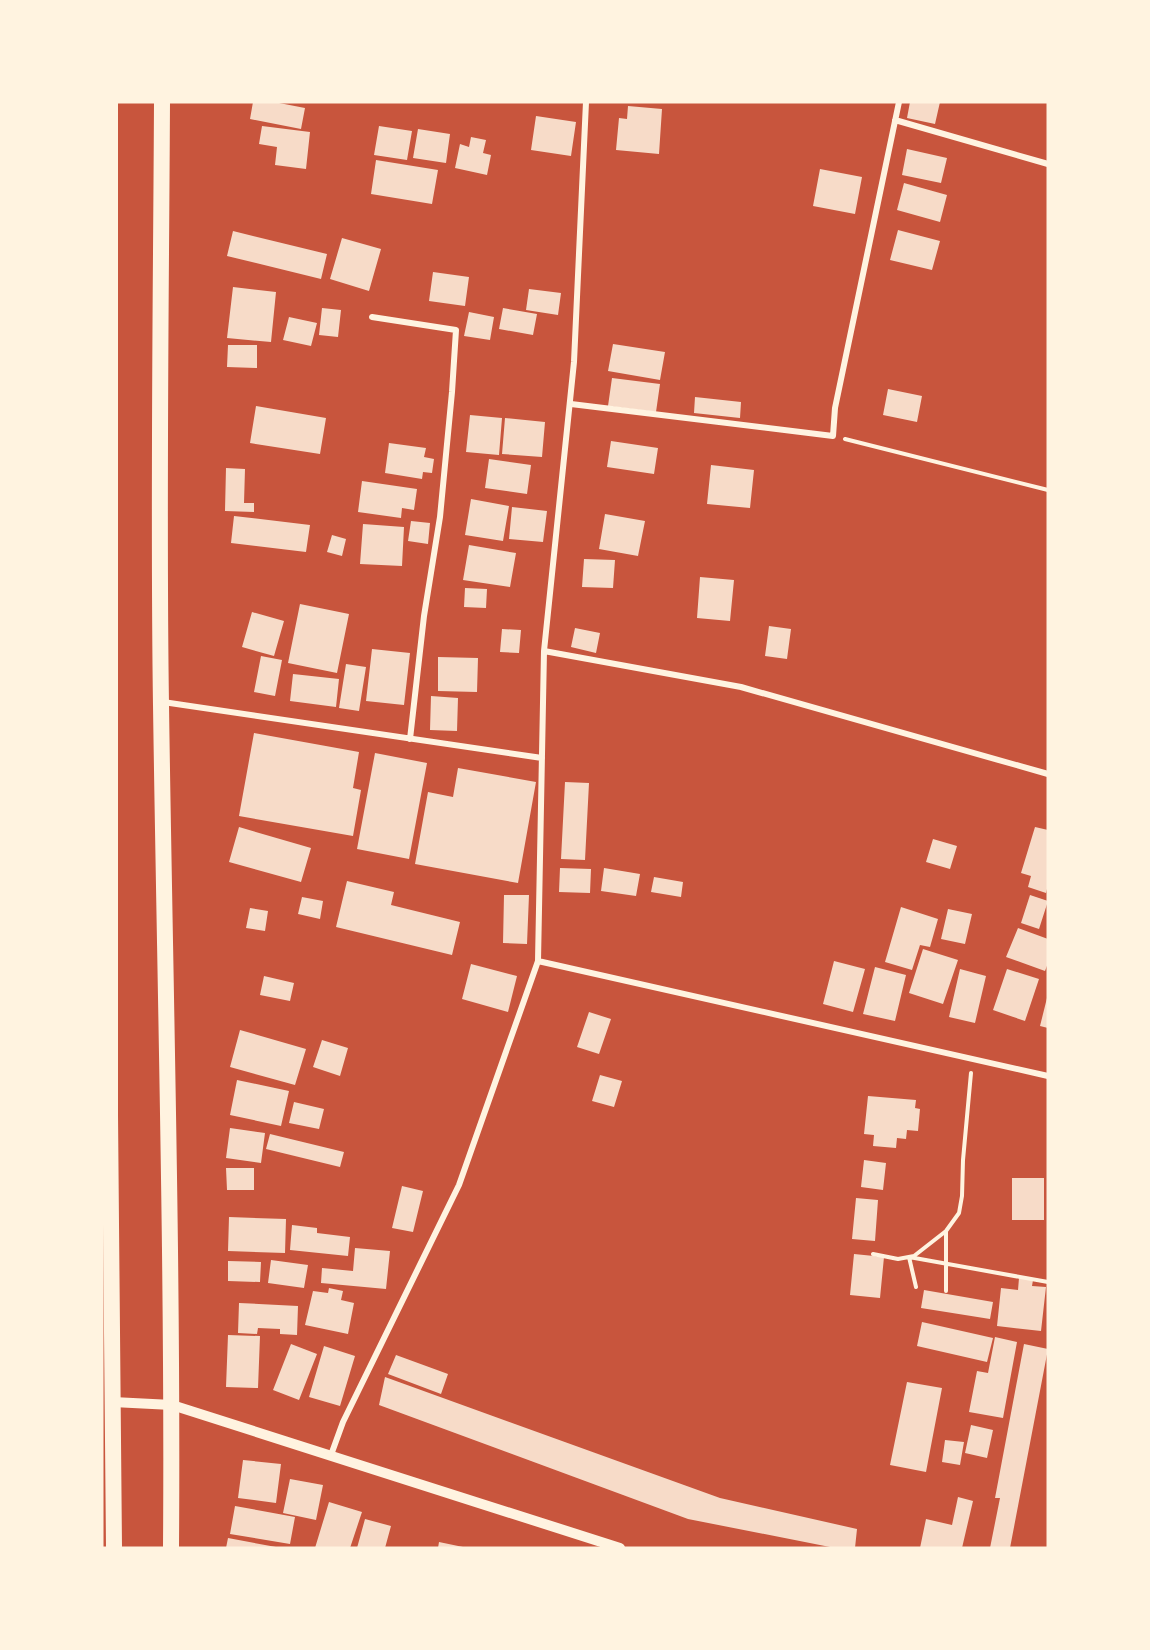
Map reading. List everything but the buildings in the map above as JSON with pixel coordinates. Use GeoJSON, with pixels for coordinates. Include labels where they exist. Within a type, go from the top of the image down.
{"type":"FeatureCollection","features":[{"type":"Feature","properties":{"kind":"highway"},"geometry":{"type":"LineString","coordinates":[[110,102],[106,1114],[114,1548]]}},
{"type":"Feature","properties":{"kind":"highway"},"geometry":{"type":"LineString","coordinates":[[162,102],[160,702],[169,1124],[171,1548]]}},
{"type":"Feature","properties":{"kind":"street"},"geometry":{"type":"LineString","coordinates":[[331,1455],[343,1422],[459,1185],[538,961],[544,651],[571,404],[586,102]]}},
{"type":"Feature","properties":{"kind":"street"},"geometry":{"type":"LineString","coordinates":[[571,404],[833,436],[835,408],[899,102]]}},
{"type":"Feature","properties":{"kind":"street"},"geometry":{"type":"LineString","coordinates":[[895,120],[1048,164]]}},
{"type":"Feature","properties":{"kind":"street"},"geometry":{"type":"LineString","coordinates":[[372,317],[456,330],[440,516],[424,616],[410,739]]}},
{"type":"Feature","properties":{"kind":"street"},"geometry":{"type":"LineString","coordinates":[[544,651],[741,687],[1048,774]]}},
{"type":"Feature","properties":{"kind":"street"},"geometry":{"type":"LineString","coordinates":[[160,702],[542,758]]}},
{"type":"Feature","properties":{"kind":"street"},"geometry":{"type":"LineString","coordinates":[[538,961],[1048,1076]]}},
{"type":"Feature","properties":{"kind":"street"},"geometry":{"type":"LineString","coordinates":[[113,1402],[172,1405],[620,1548]]}},
{"type":"Feature","properties":{"kind":"path"},"geometry":{"type":"LineString","coordinates":[[833,436],[1048,490]]}},
{"type":"Feature","properties":{"kind":"path"},"geometry":{"type":"LineString","coordinates":[[873,1254],[898,1259],[909,1257],[925,1249],[946,1231],[959,1213],[973,1058]]}},
{"type":"Feature","properties":{"kind":"path"},"geometry":{"type":"LineString","coordinates":[[946,1231],[946,1290]]}},
{"type":"Feature","properties":{"kind":"path"},"geometry":{"type":"LineString","coordinates":[[909,1257],[1048,1282]]}},
{"type":"Feature","properties":{"kind":"path"},"geometry":{"type":"LineString","coordinates":[[909,1257],[916,1287]]}}]}
